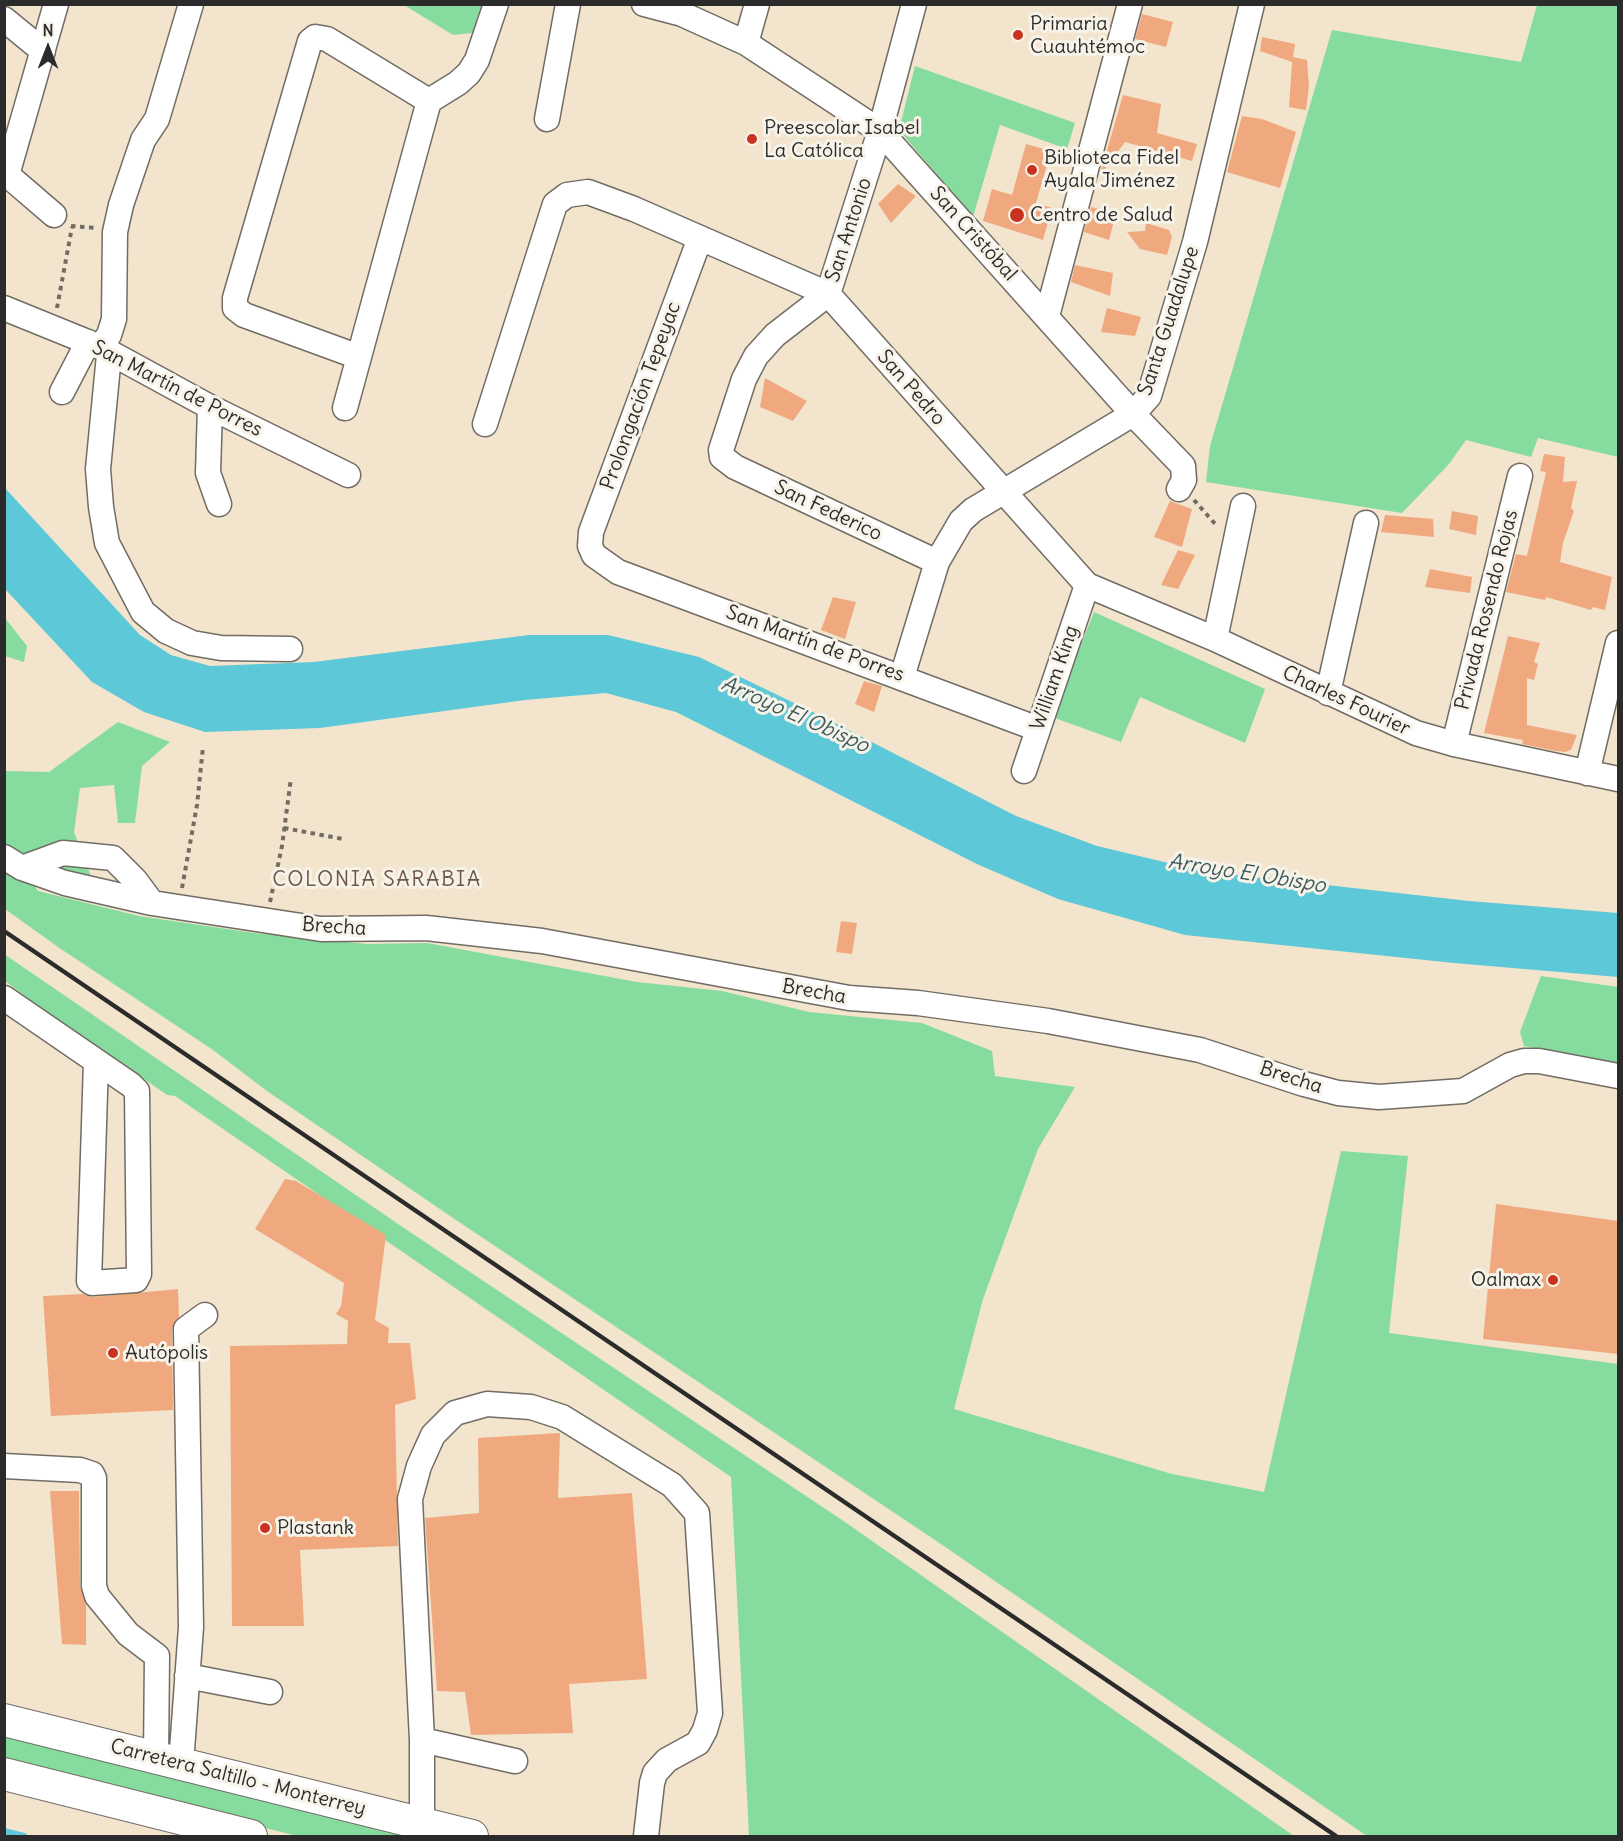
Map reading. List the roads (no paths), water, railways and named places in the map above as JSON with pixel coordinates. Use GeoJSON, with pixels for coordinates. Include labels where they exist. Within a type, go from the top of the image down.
{"type":"FeatureCollection","features":[{"type":"Feature","properties":{"kind":"main road","name":"Carretera Saltillo - Monterrey"},"geometry":{"type":"LineString","coordinates":[[4,1720],[472,1836]]}},
{"type":"Feature","properties":{"kind":"main road"},"geometry":{"type":"LineString","coordinates":[[4,1774],[251,1836]]}},
{"type":"Feature","properties":{"kind":"street"},"geometry":{"type":"LineString","coordinates":[[56,4],[6,174],[63,221]]}},
{"type":"Feature","properties":{"kind":"street"},"geometry":{"type":"LineString","coordinates":[[62,392],[99,348],[108,335],[114,319],[115,232],[143,140],[157,119],[190,4]]}},
{"type":"Feature","properties":{"kind":"street"},"geometry":{"type":"LineString","coordinates":[[345,408],[429,101],[458,83],[469,73],[477,60],[496,4]]}},
{"type":"Feature","properties":{"kind":"street"},"geometry":{"type":"LineString","coordinates":[[547,119],[568,4]]}},
{"type":"Feature","properties":{"kind":"street","name":"San Cristóbal"},"geometry":{"type":"LineString","coordinates":[[644,4],[682,14],[746,43],[880,131],[1133,414],[1184,466],[1184,480],[1179,489]]}},
{"type":"Feature","properties":{"kind":"street"},"geometry":{"type":"LineString","coordinates":[[746,43],[757,4]]}},
{"type":"Feature","properties":{"kind":"street","name":"San Antonio"},"geometry":{"type":"LineString","coordinates":[[722,457],[722,441],[744,379],[756,357],[775,335],[828,294],[880,131],[914,4]]}},
{"type":"Feature","properties":{"kind":"street"},"geometry":{"type":"LineString","coordinates":[[1047,316],[1130,4]]}},
{"type":"Feature","properties":{"kind":"street","name":"Santa Guadalupe"},"geometry":{"type":"LineString","coordinates":[[902,676],[937,562],[961,521],[973,510],[1133,414],[1149,396],[1195,242],[1252,4]]}},
{"type":"Feature","properties":{"kind":"street"},"geometry":{"type":"LineString","coordinates":[[4,19],[44,51]]}},
{"type":"Feature","properties":{"kind":"street"},"geometry":{"type":"LineString","coordinates":[[359,357],[244,315],[235,308],[235,298],[310,41],[315,37],[327,39],[429,101]]}},
{"type":"Feature","properties":{"kind":"street","name":"San Pedro"},"geometry":{"type":"LineString","coordinates":[[485,424],[555,204],[567,195],[588,192],[828,294],[1086,585]]}},
{"type":"Feature","properties":{"kind":"street","name":"Prolongación Tepeyac"},"geometry":{"type":"LineString","coordinates":[[594,555],[590,546],[591,532],[700,238]]}},
{"type":"Feature","properties":{"kind":"street","name":"San Martín de Porres"},"geometry":{"type":"LineString","coordinates":[[4,308],[50,325],[99,348],[210,407],[348,475]]}},
{"type":"Feature","properties":{"kind":"street"},"geometry":{"type":"LineString","coordinates":[[99,348],[98,469],[101,507],[107,543],[143,612],[166,631],[192,643],[221,648],[290,649]]}},
{"type":"Feature","properties":{"kind":"street"},"geometry":{"type":"LineString","coordinates":[[210,407],[208,472],[219,504]]}},
{"type":"Feature","properties":{"kind":"street","name":"San Federico"},"geometry":{"type":"LineString","coordinates":[[722,457],[735,467],[937,562]]}},
{"type":"Feature","properties":{"kind":"street","name":"Privada Rosendo Rojas"},"geometry":{"type":"LineString","coordinates":[[1454,744],[1520,476]]}},
{"type":"Feature","properties":{"kind":"street"},"geometry":{"type":"LineString","coordinates":[[1215,639],[1243,506]]}},
{"type":"Feature","properties":{"kind":"street"},"geometry":{"type":"LineString","coordinates":[[1328,693],[1366,523]]}},
{"type":"Feature","properties":{"kind":"street","name":"San Martín de Porres"},"geometry":{"type":"LineString","coordinates":[[594,555],[618,572],[902,676],[1038,729]]}},
{"type":"Feature","properties":{"kind":"street","name":"Charles Fourier"},"geometry":{"type":"LineString","coordinates":[[1086,585],[1215,639],[1416,733],[1454,744],[1618,779]]}},
{"type":"Feature","properties":{"kind":"street","name":"William King"},"geometry":{"type":"LineString","coordinates":[[1024,771],[1086,585]]}},
{"type":"Feature","properties":{"kind":"street"},"geometry":{"type":"LineString","coordinates":[[1587,773],[1618,643]]}},
{"type":"Feature","properties":{"kind":"street"},"geometry":{"type":"LineString","coordinates":[[13,862],[63,853],[113,858],[135,879],[152,903]]}},
{"type":"Feature","properties":{"kind":"street","name":"Brecha"},"geometry":{"type":"LineString","coordinates":[[13,862],[65,883],[152,903],[266,921],[321,929],[426,928],[502,936],[849,998],[918,1003],[1048,1021],[1200,1050],[1338,1093],[1379,1097],[1463,1091],[1510,1065],[1524,1061],[1539,1061],[1618,1076]]}},
{"type":"Feature","properties":{"kind":"street"},"geometry":{"type":"LineString","coordinates":[[4,998],[96,1062],[137,1091],[139,1274],[136,1280],[92,1283],[89,1281],[96,1062]]}},
{"type":"Feature","properties":{"kind":"street"},"geometry":{"type":"LineString","coordinates":[[169,1761],[187,1676],[191,1627],[186,1329],[205,1315]]}},
{"type":"Feature","properties":{"kind":"street"},"geometry":{"type":"LineString","coordinates":[[422,1824],[423,1740],[410,1498],[419,1466],[433,1435],[455,1413],[487,1404],[531,1407],[562,1417],[672,1485],[697,1513],[710,1713],[698,1743],[667,1760],[655,1773],[646,1836]]}},
{"type":"Feature","properties":{"kind":"street"},"geometry":{"type":"LineString","coordinates":[[4,1466],[80,1470],[92,1474],[94,1478],[94,1586],[97,1596],[128,1634],[157,1656],[169,1761]]}},
{"type":"Feature","properties":{"kind":"street"},"geometry":{"type":"LineString","coordinates":[[187,1676],[270,1692]]}},
{"type":"Feature","properties":{"kind":"street"},"geometry":{"type":"LineString","coordinates":[[423,1740],[515,1761]]}},
{"type":"Feature","properties":{"kind":"water","name":"Arroyo El Obispo"},"geometry":{"type":"Polygon","coordinates":[[[5,488],[140,635],[171,655],[210,666],[314,662],[529,635],[608,635],[699,657],[823,717],[1016,816],[1097,846],[1202,871],[1469,901],[1618,913],[1618,977],[1454,963],[1185,935],[1058,899],[979,865],[676,712],[606,693],[525,700],[320,728],[205,732],[144,712],[92,682],[5,589],[5,488]]]}},
{"type":"Feature","properties":{"kind":"waterway"},"geometry":{"type":"LineString","coordinates":[[4,1831],[24,1836]]}},
{"type":"Feature","properties":{"kind":"railway"},"geometry":{"type":"LineString","coordinates":[[4,931],[1336,1836]]}},
{"type":"Feature","properties":{"kind":"place","name":"Primaria Cuauhtémoc"},"geometry":{"type":"Point","coordinates":[1018,35]}},
{"type":"Feature","properties":{"kind":"place","name":"Preescolar Isabel La Católica"},"geometry":{"type":"Point","coordinates":[752,139]}},
{"type":"Feature","properties":{"kind":"place","name":"Biblioteca Fidel Ayala Jiménez"},"geometry":{"type":"Point","coordinates":[1032,170]}},
{"type":"Feature","properties":{"kind":"place","name":"Centro de Salud"},"geometry":{"type":"Point","coordinates":[1017,215]}},
{"type":"Feature","properties":{"kind":"place","name":"Oalmax"},"geometry":{"type":"Point","coordinates":[1553,1280]}},
{"type":"Feature","properties":{"kind":"place","name":"Autópolis"},"geometry":{"type":"Point","coordinates":[113,1353]}},
{"type":"Feature","properties":{"kind":"place","name":"Plastank"},"geometry":{"type":"Point","coordinates":[265,1528]}},
{"type":"Feature","properties":{"kind":"district","name":"COLONIA SARABIA"},"geometry":{"type":"Point","coordinates":[377,880]}}]}
